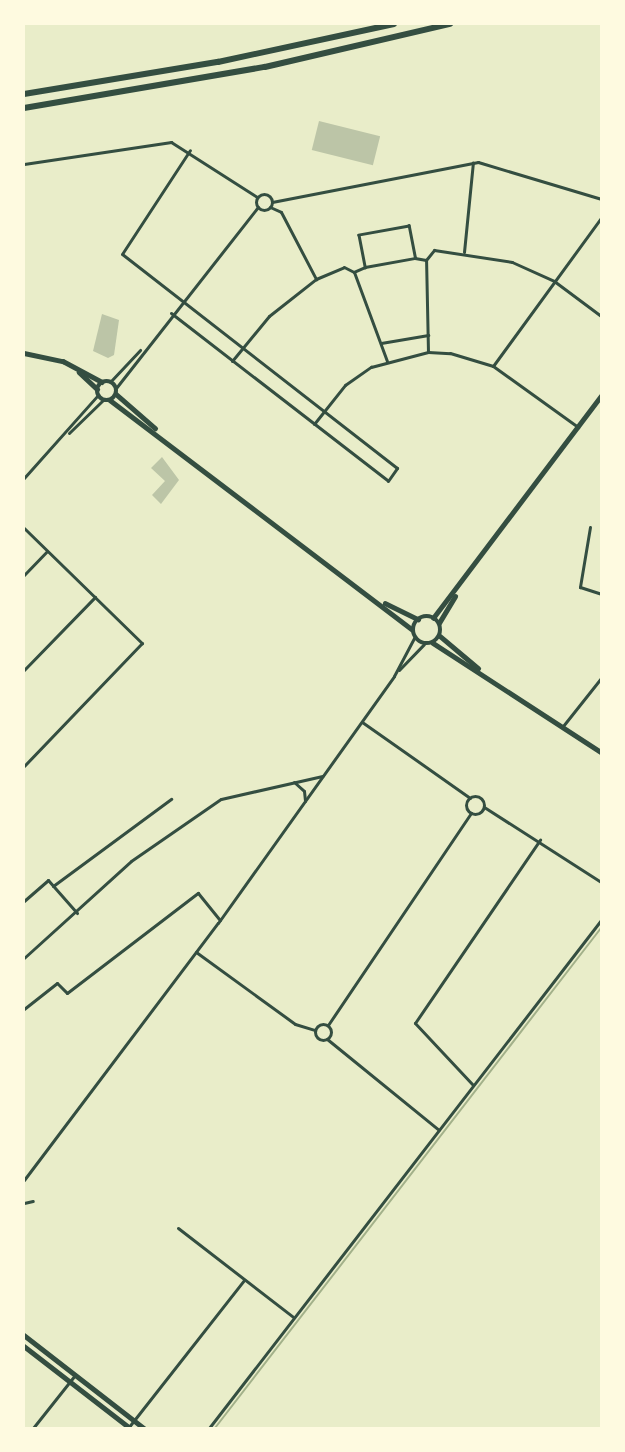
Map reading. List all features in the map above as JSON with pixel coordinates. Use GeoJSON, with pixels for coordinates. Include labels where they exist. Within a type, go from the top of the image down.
{"type":"FeatureCollection","features":[{"type":"Feature","properties":{"kind":"highway"},"geometry":{"type":"LineString","coordinates":[[24,94],[227,60],[394,24]]}},
{"type":"Feature","properties":{"kind":"highway"},"geometry":{"type":"LineString","coordinates":[[24,108],[265,67],[450,24]]}},
{"type":"Feature","properties":{"kind":"street"},"geometry":{"type":"LineString","coordinates":[[24,164],[162,142],[190,150],[257,197],[258,207],[148,342],[110,382]]}},
{"type":"Feature","properties":{"kind":"street"},"geometry":{"type":"LineString","coordinates":[[171,314],[388,481],[397,468],[122,254],[190,150]]}},
{"type":"Feature","properties":{"kind":"street"},"geometry":{"type":"LineString","coordinates":[[272,202],[472,162],[491,163],[601,199]]}},
{"type":"Feature","properties":{"kind":"street"},"geometry":{"type":"LineString","coordinates":[[464,252],[472,162]]}},
{"type":"Feature","properties":{"kind":"street"},"geometry":{"type":"LineString","coordinates":[[257,197],[266,194],[272,202]]}},
{"type":"Feature","properties":{"kind":"street"},"geometry":{"type":"LineString","coordinates":[[270,207],[272,202]]}},
{"type":"Feature","properties":{"kind":"street"},"geometry":{"type":"LineString","coordinates":[[258,207],[270,207],[281,212],[316,279]]}},
{"type":"Feature","properties":{"kind":"street"},"geometry":{"type":"LineString","coordinates":[[493,366],[601,218]]}},
{"type":"Feature","properties":{"kind":"street"},"geometry":{"type":"LineString","coordinates":[[365,267],[359,235],[408,226],[415,258]]}},
{"type":"Feature","properties":{"kind":"street"},"geometry":{"type":"LineString","coordinates":[[428,352],[426,260],[434,250],[464,252],[512,262],[554,281],[601,316]]}},
{"type":"Feature","properties":{"kind":"street"},"geometry":{"type":"LineString","coordinates":[[354,272],[365,267],[415,258],[426,260]]}},
{"type":"Feature","properties":{"kind":"street"},"geometry":{"type":"LineString","coordinates":[[232,361],[269,316],[316,279],[344,267],[354,272],[387,361]]}},
{"type":"Feature","properties":{"kind":"street"},"geometry":{"type":"LineString","coordinates":[[381,343],[428,335]]}},
{"type":"Feature","properties":{"kind":"street"},"geometry":{"type":"LineString","coordinates":[[110,400],[116,394],[116,388],[148,342]]}},
{"type":"Feature","properties":{"kind":"street"},"geometry":{"type":"LineString","coordinates":[[314,424],[346,385],[387,361],[428,352],[450,353],[493,366],[578,427]]}},
{"type":"Feature","properties":{"kind":"street"},"geometry":{"type":"LineString","coordinates":[[24,353],[74,367],[102,382],[110,382],[116,388]]}},
{"type":"Feature","properties":{"kind":"street"},"geometry":{"type":"LineString","coordinates":[[74,367],[97,389],[98,395],[103,400]]}},
{"type":"Feature","properties":{"kind":"street"},"geometry":{"type":"LineString","coordinates":[[97,389],[102,382]]}},
{"type":"Feature","properties":{"kind":"street"},"geometry":{"type":"LineString","coordinates":[[116,394],[175,445]]}},
{"type":"Feature","properties":{"kind":"street"},"geometry":{"type":"LineString","coordinates":[[24,478],[62,438],[98,395]]}},
{"type":"Feature","properties":{"kind":"street"},"geometry":{"type":"LineString","coordinates":[[365,592],[418,619],[434,618],[462,584],[601,396]]}},
{"type":"Feature","properties":{"kind":"street"},"geometry":{"type":"LineString","coordinates":[[24,1180],[220,920],[394,676],[414,638],[412,629],[365,592],[175,445],[110,400],[103,400],[62,438]]}},
{"type":"Feature","properties":{"kind":"street"},"geometry":{"type":"LineString","coordinates":[[590,527],[580,587],[601,594]]}},
{"type":"Feature","properties":{"kind":"street"},"geometry":{"type":"LineString","coordinates":[[24,528],[142,643],[24,766]]}},
{"type":"Feature","properties":{"kind":"street"},"geometry":{"type":"LineString","coordinates":[[24,575],[47,551]]}},
{"type":"Feature","properties":{"kind":"street"},"geometry":{"type":"LineString","coordinates":[[462,584],[439,623],[440,636],[481,671]]}},
{"type":"Feature","properties":{"kind":"street"},"geometry":{"type":"LineString","coordinates":[[24,670],[95,597]]}},
{"type":"Feature","properties":{"kind":"street"},"geometry":{"type":"LineString","coordinates":[[434,618],[439,623]]}},
{"type":"Feature","properties":{"kind":"street"},"geometry":{"type":"LineString","coordinates":[[412,629],[418,619]]}},
{"type":"Feature","properties":{"kind":"street"},"geometry":{"type":"LineString","coordinates":[[433,643],[440,636]]}},
{"type":"Feature","properties":{"kind":"street"},"geometry":{"type":"LineString","coordinates":[[414,638],[424,644],[433,643],[481,671],[601,752]]}},
{"type":"Feature","properties":{"kind":"street"},"geometry":{"type":"LineString","coordinates":[[394,676],[424,644]]}},
{"type":"Feature","properties":{"kind":"street"},"geometry":{"type":"LineString","coordinates":[[563,726],[601,678]]}},
{"type":"Feature","properties":{"kind":"street"},"geometry":{"type":"LineString","coordinates":[[362,722],[470,798],[480,797],[484,807],[540,840],[601,882]]}},
{"type":"Feature","properties":{"kind":"street"},"geometry":{"type":"LineString","coordinates":[[24,958],[77,913],[131,861],[221,799],[323,776]]}},
{"type":"Feature","properties":{"kind":"street"},"geometry":{"type":"LineString","coordinates":[[294,782],[304,791],[305,801]]}},
{"type":"Feature","properties":{"kind":"street"},"geometry":{"type":"LineString","coordinates":[[470,798],[466,805],[471,813]]}},
{"type":"Feature","properties":{"kind":"street"},"geometry":{"type":"LineString","coordinates":[[54,886],[171,799]]}},
{"type":"Feature","properties":{"kind":"street"},"geometry":{"type":"LineString","coordinates":[[471,813],[479,813],[484,807]]}},
{"type":"Feature","properties":{"kind":"street"},"geometry":{"type":"LineString","coordinates":[[196,952],[295,1024],[315,1030],[328,1025],[471,813]]}},
{"type":"Feature","properties":{"kind":"street"},"geometry":{"type":"LineString","coordinates":[[473,1085],[415,1024],[540,840]]}},
{"type":"Feature","properties":{"kind":"street"},"geometry":{"type":"LineString","coordinates":[[24,901],[48,880],[77,913]]}},
{"type":"Feature","properties":{"kind":"street"},"geometry":{"type":"LineString","coordinates":[[24,1009],[57,983],[67,993],[198,893],[220,920]]}},
{"type":"Feature","properties":{"kind":"street"},"geometry":{"type":"LineString","coordinates":[[209,1428],[601,920]]}},
{"type":"Feature","properties":{"kind":"street"},"geometry":{"type":"LineString","coordinates":[[327,1039],[332,1032],[328,1025]]}},
{"type":"Feature","properties":{"kind":"street"},"geometry":{"type":"LineString","coordinates":[[315,1030],[319,1040],[327,1039],[439,1130]]}},
{"type":"Feature","properties":{"kind":"street"},"geometry":{"type":"LineString","coordinates":[[24,1202],[33,1201]]}},
{"type":"Feature","properties":{"kind":"street"},"geometry":{"type":"LineString","coordinates":[[178,1228],[293,1317]]}},
{"type":"Feature","properties":{"kind":"street"},"geometry":{"type":"LineString","coordinates":[[24,1346],[129,1428],[244,1280]]}},
{"type":"Feature","properties":{"kind":"street"},"geometry":{"type":"LineString","coordinates":[[24,1335],[144,1428]]}},
{"type":"Feature","properties":{"kind":"street"},"geometry":{"type":"LineString","coordinates":[[33,1428],[75,1375]]}},
{"type":"Feature","properties":{"kind":"building"},"geometry":{"type":"Polygon","coordinates":[[[319,121],[380,136],[373,165],[312,150],[319,121]]]}},
{"type":"Feature","properties":{"kind":"building"},"geometry":{"type":"Polygon","coordinates":[[[102,314],[119,320],[114,355],[108,358],[93,351],[102,314]]]}},
{"type":"Feature","properties":{"kind":"building"},"geometry":{"type":"Polygon","coordinates":[[[162,457],[179,480],[161,504],[152,495],[165,481],[151,468],[162,457]]]}},
{"type":"Feature","properties":{"kind":"waterway"},"geometry":{"type":"LineString","coordinates":[[215,1428],[601,928]]}}]}
